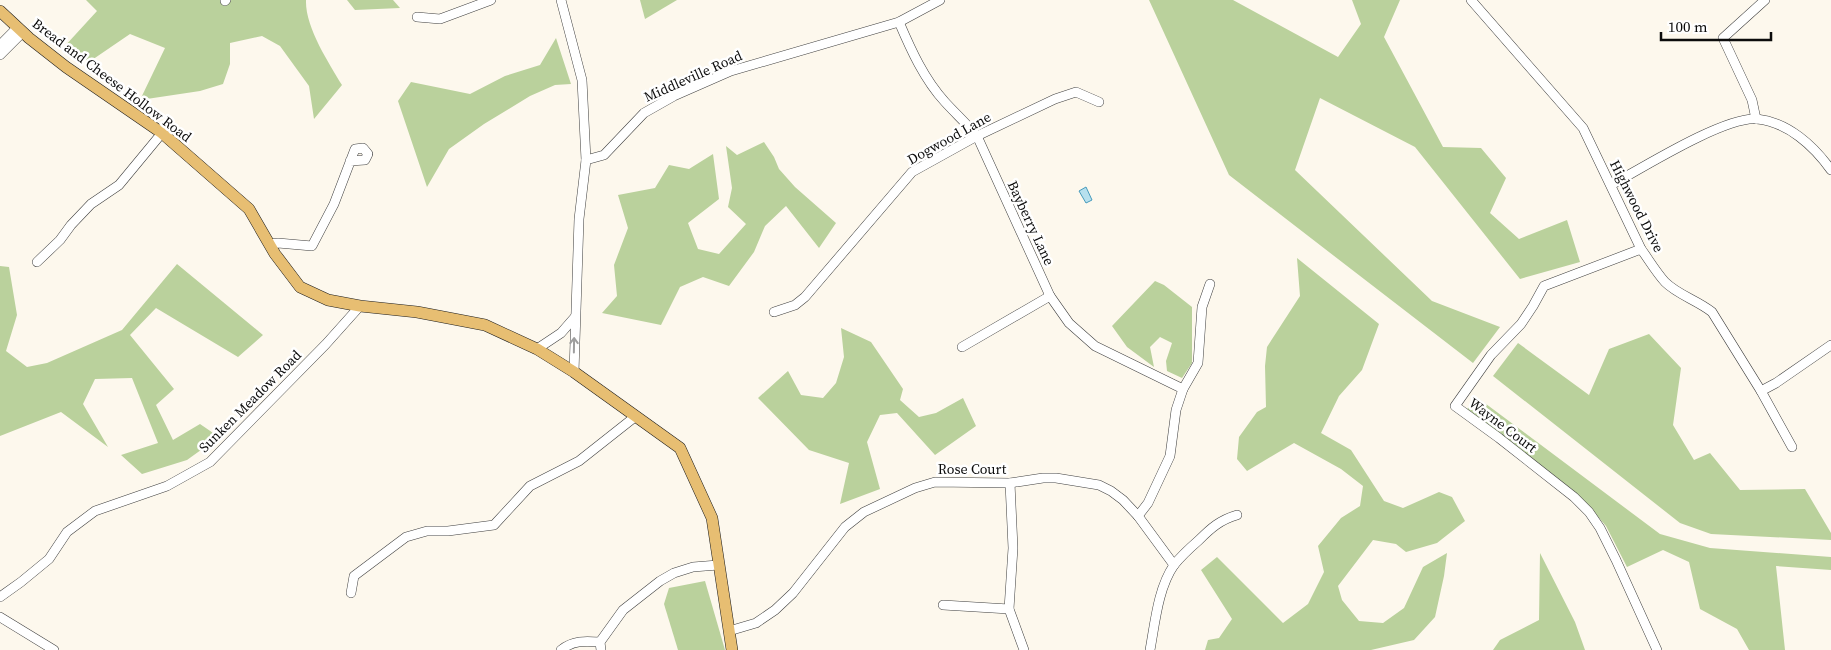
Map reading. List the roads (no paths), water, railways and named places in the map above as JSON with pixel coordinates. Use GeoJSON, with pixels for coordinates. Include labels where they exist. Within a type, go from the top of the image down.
{"type":"FeatureCollection","features":[{"type":"Feature","properties":{"kind":"main road","name":"Bread and Cheese Hollow Road"},"geometry":{"type":"LineString","coordinates":[[0,11],[19,30],[66,68],[162,133],[249,209],[269,244],[300,287],[328,300],[360,306],[417,312],[485,325],[537,349],[574,372],[680,448],[712,518],[732,650]]}},
{"type":"Feature","properties":{"kind":"street"},"geometry":{"type":"LineString","coordinates":[[417,17],[440,19],[491,0]]}},
{"type":"Feature","properties":{"kind":"street"},"geometry":{"type":"LineString","coordinates":[[561,0],[582,80],[586,160],[579,219],[574,372]]}},
{"type":"Feature","properties":{"kind":"street","name":"Middleville Road"},"geometry":{"type":"LineString","coordinates":[[586,160],[604,155],[644,113],[674,96],[731,71],[899,22],[940,0]]}},
{"type":"Feature","properties":{"kind":"street","name":"Highwood Drive"},"geometry":{"type":"LineString","coordinates":[[1471,0],[1583,128],[1642,249],[1665,282],[1712,312],[1761,391],[1792,447]]}},
{"type":"Feature","properties":{"kind":"street"},"geometry":{"type":"LineString","coordinates":[[1756,119],[1750,94],[1723,38],[1765,0]]}},
{"type":"Feature","properties":{"kind":"street","name":"Bayberry Lane"},"geometry":{"type":"LineString","coordinates":[[899,22],[925,76],[945,102],[966,122],[977,136],[1050,296],[1069,323],[1095,346],[1184,389]]}},
{"type":"Feature","properties":{"kind":"street"},"geometry":{"type":"LineString","coordinates":[[0,44],[19,30]]}},
{"type":"Feature","properties":{"kind":"street"},"geometry":{"type":"LineString","coordinates":[[0,55],[19,30]]}},
{"type":"Feature","properties":{"kind":"street","name":"Dogwood Lane"},"geometry":{"type":"LineString","coordinates":[[774,312],[794,305],[805,296],[912,172],[977,136],[1055,99],[1076,92],[1099,102]]}},
{"type":"Feature","properties":{"kind":"street"},"geometry":{"type":"LineString","coordinates":[[1611,184],[1713,130],[1756,119],[1792,132],[1806,141],[1817,151],[1831,170]]}},
{"type":"Feature","properties":{"kind":"street"},"geometry":{"type":"LineString","coordinates":[[37,262],[60,240],[91,204],[118,185],[162,133]]}},
{"type":"Feature","properties":{"kind":"street"},"geometry":{"type":"LineString","coordinates":[[269,244],[312,246],[334,204],[350,161]]}},
{"type":"Feature","properties":{"kind":"street","name":"Wayne Court"},"geometry":{"type":"LineString","coordinates":[[1642,249],[1544,286],[1521,324],[1491,355],[1455,406],[1497,436],[1589,512],[1600,528],[1616,560],[1657,650]]}},
{"type":"Feature","properties":{"kind":"street"},"geometry":{"type":"LineString","coordinates":[[1138,516],[1148,503],[1170,456],[1176,410],[1184,389],[1198,363],[1202,307],[1210,284]]}},
{"type":"Feature","properties":{"kind":"street"},"geometry":{"type":"LineString","coordinates":[[962,347],[1050,296]]}},
{"type":"Feature","properties":{"kind":"street","name":"Sunken Meadow Road"},"geometry":{"type":"LineString","coordinates":[[0,597],[49,559],[68,532],[95,511],[167,486],[210,462],[326,344],[360,306]]}},
{"type":"Feature","properties":{"kind":"street"},"geometry":{"type":"LineString","coordinates":[[537,349],[560,332],[575,317]]}},
{"type":"Feature","properties":{"kind":"street"},"geometry":{"type":"LineString","coordinates":[[1761,391],[1776,383],[1831,345]]}},
{"type":"Feature","properties":{"kind":"street"},"geometry":{"type":"LineString","coordinates":[[350,593],[354,576],[406,537],[427,531],[448,531],[494,525],[530,486],[579,461],[636,416]]}},
{"type":"Feature","properties":{"kind":"street","name":"Rose Court"},"geometry":{"type":"LineString","coordinates":[[729,631],[756,623],[775,610],[793,593],[846,527],[864,512],[915,488],[936,482],[1010,483],[1056,478],[1098,485],[1111,491],[1123,500],[1138,516],[1174,565]]}},
{"type":"Feature","properties":{"kind":"street"},"geometry":{"type":"LineString","coordinates":[[1010,483],[1013,548],[1009,609],[1024,650]]}},
{"type":"Feature","properties":{"kind":"street"},"geometry":{"type":"LineString","coordinates":[[1150,650],[1165,582],[1174,565],[1192,546],[1223,519],[1237,515]]}},
{"type":"Feature","properties":{"kind":"street"},"geometry":{"type":"LineString","coordinates":[[561,650],[583,640],[601,646],[624,610],[660,581],[674,573],[693,567],[718,565]]}},
{"type":"Feature","properties":{"kind":"street"},"geometry":{"type":"LineString","coordinates":[[943,605],[1009,609]]}},
{"type":"Feature","properties":{"kind":"street"},"geometry":{"type":"LineString","coordinates":[[0,617],[54,650]]}},
{"type":"Feature","properties":{"kind":"water"},"geometry":{"type":"Polygon","coordinates":[[[1086,187],[1092,200],[1086,203],[1079,191],[1086,187]]]}}]}
